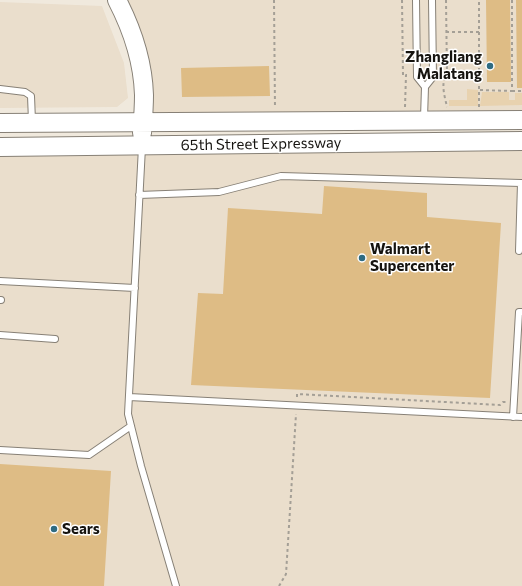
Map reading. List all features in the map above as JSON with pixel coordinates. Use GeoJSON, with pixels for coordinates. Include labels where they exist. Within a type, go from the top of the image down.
{"type":"FeatureCollection","features":[{"type":"Feature","properties":{"kind":"main road"},"geometry":{"type":"LineString","coordinates":[[117,0],[134,42],[141,69],[144,95],[142,146]]}},
{"type":"Feature","properties":{"kind":"main road"},"geometry":{"type":"LineString","coordinates":[[440,142],[440,131],[448,128],[500,128],[522,120]]}},
{"type":"Feature","properties":{"kind":"main road","name":"65th Street Expressway"},"geometry":{"type":"LineString","coordinates":[[0,123],[424,122],[522,120]]}},
{"type":"Feature","properties":{"kind":"main road"},"geometry":{"type":"LineString","coordinates":[[345,143],[366,131],[419,130],[424,122]]}},
{"type":"Feature","properties":{"kind":"main road","name":"65th Street Expressway"},"geometry":{"type":"LineString","coordinates":[[0,147],[522,142]]}},
{"type":"Feature","properties":{"kind":"lane"},"geometry":{"type":"LineString","coordinates":[[416,0],[417,77],[425,87]]}},
{"type":"Feature","properties":{"kind":"lane"},"geometry":{"type":"LineString","coordinates":[[424,122],[425,87],[433,77],[432,0]]}},
{"type":"Feature","properties":{"kind":"lane"},"geometry":{"type":"LineString","coordinates":[[0,89],[25,92],[31,96],[33,111],[32,123]]}},
{"type":"Feature","properties":{"kind":"lane"},"geometry":{"type":"LineString","coordinates":[[142,146],[128,414],[176,586]]}},
{"type":"Feature","properties":{"kind":"lane"},"geometry":{"type":"LineString","coordinates":[[139,195],[219,192],[281,176],[521,183],[519,251]]}},
{"type":"Feature","properties":{"kind":"lane"},"geometry":{"type":"LineString","coordinates":[[0,281],[135,288]]}},
{"type":"Feature","properties":{"kind":"lane"},"geometry":{"type":"LineString","coordinates":[[513,417],[519,312],[522,312]]}},
{"type":"Feature","properties":{"kind":"lane"},"geometry":{"type":"LineString","coordinates":[[0,335],[55,339]]}},
{"type":"Feature","properties":{"kind":"lane"},"geometry":{"type":"LineString","coordinates":[[129,397],[522,417]]}},
{"type":"Feature","properties":{"kind":"lane"},"geometry":{"type":"LineString","coordinates":[[0,450],[89,455],[131,426]]}},
{"type":"Feature","properties":{"kind":"path"},"geometry":{"type":"LineString","coordinates":[[274,0],[276,109]]}},
{"type":"Feature","properties":{"kind":"path"},"geometry":{"type":"LineString","coordinates":[[402,0],[403,75],[406,75]]}},
{"type":"Feature","properties":{"kind":"path"},"geometry":{"type":"LineString","coordinates":[[446,0],[447,75],[444,78],[444,93],[447,108]]}},
{"type":"Feature","properties":{"kind":"path"},"geometry":{"type":"LineString","coordinates":[[479,0],[479,108]]}},
{"type":"Feature","properties":{"kind":"path"},"geometry":{"type":"LineString","coordinates":[[512,0],[512,91]]}},
{"type":"Feature","properties":{"kind":"path"},"geometry":{"type":"LineString","coordinates":[[446,32],[479,32]]}},
{"type":"Feature","properties":{"kind":"path"},"geometry":{"type":"LineString","coordinates":[[480,90],[522,91]]}},
{"type":"Feature","properties":{"kind":"path"},"geometry":{"type":"LineString","coordinates":[[279,586],[286,574],[297,394],[500,405],[503,402],[514,402]]}},
{"type":"Feature","properties":{"kind":"shaded area"},"geometry":{"type":"Polygon","coordinates":[[[121,0],[522,0],[522,123],[152,124],[121,0]]]}},
{"type":"Feature","properties":{"kind":"shaded area"},"geometry":{"type":"Polygon","coordinates":[[[0,2],[102,6],[124,63],[128,98],[117,107],[0,108],[0,2]]]}},
{"type":"Feature","properties":{"kind":"shaded area"},"geometry":{"type":"Polygon","coordinates":[[[467,89],[478,90],[478,106],[449,106],[449,100],[467,100],[467,89]]]}},
{"type":"Feature","properties":{"kind":"shaded area"},"geometry":{"type":"Polygon","coordinates":[[[482,92],[509,92],[509,100],[515,100],[515,93],[522,93],[522,105],[480,106],[482,92]]]}},
{"type":"Feature","properties":{"kind":"shaded area"},"geometry":{"type":"Polygon","coordinates":[[[522,138],[522,586],[0,586],[0,147],[522,138]]]}},
{"type":"Feature","properties":{"kind":"building"},"geometry":{"type":"Polygon","coordinates":[[[486,0],[510,0],[511,82],[487,82],[486,0]]]}},
{"type":"Feature","properties":{"kind":"building"},"geometry":{"type":"Polygon","coordinates":[[[516,0],[522,0],[522,88],[517,88],[516,0]]]}},
{"type":"Feature","properties":{"kind":"building"},"geometry":{"type":"Polygon","coordinates":[[[269,66],[270,96],[182,97],[181,68],[269,66]]]}},
{"type":"Feature","properties":{"kind":"building","name":"Walmart Supercenter"},"geometry":{"type":"Polygon","coordinates":[[[324,186],[427,193],[427,217],[501,223],[490,398],[191,385],[198,293],[223,294],[228,208],[322,214],[324,186]]]}},
{"type":"Feature","properties":{"kind":"building","name":"Sears"},"geometry":{"type":"Polygon","coordinates":[[[0,464],[111,471],[104,586],[0,586],[0,464]]]}},
{"type":"Feature","properties":{"kind":"place","name":"Zhangliang Malatang"},"geometry":{"type":"Point","coordinates":[490,66]}},
{"type":"Feature","properties":{"kind":"place","name":"Walmart Supercenter"},"geometry":{"type":"Point","coordinates":[362,258]}},
{"type":"Feature","properties":{"kind":"place","name":"Sears"},"geometry":{"type":"Point","coordinates":[54,529]}}]}
